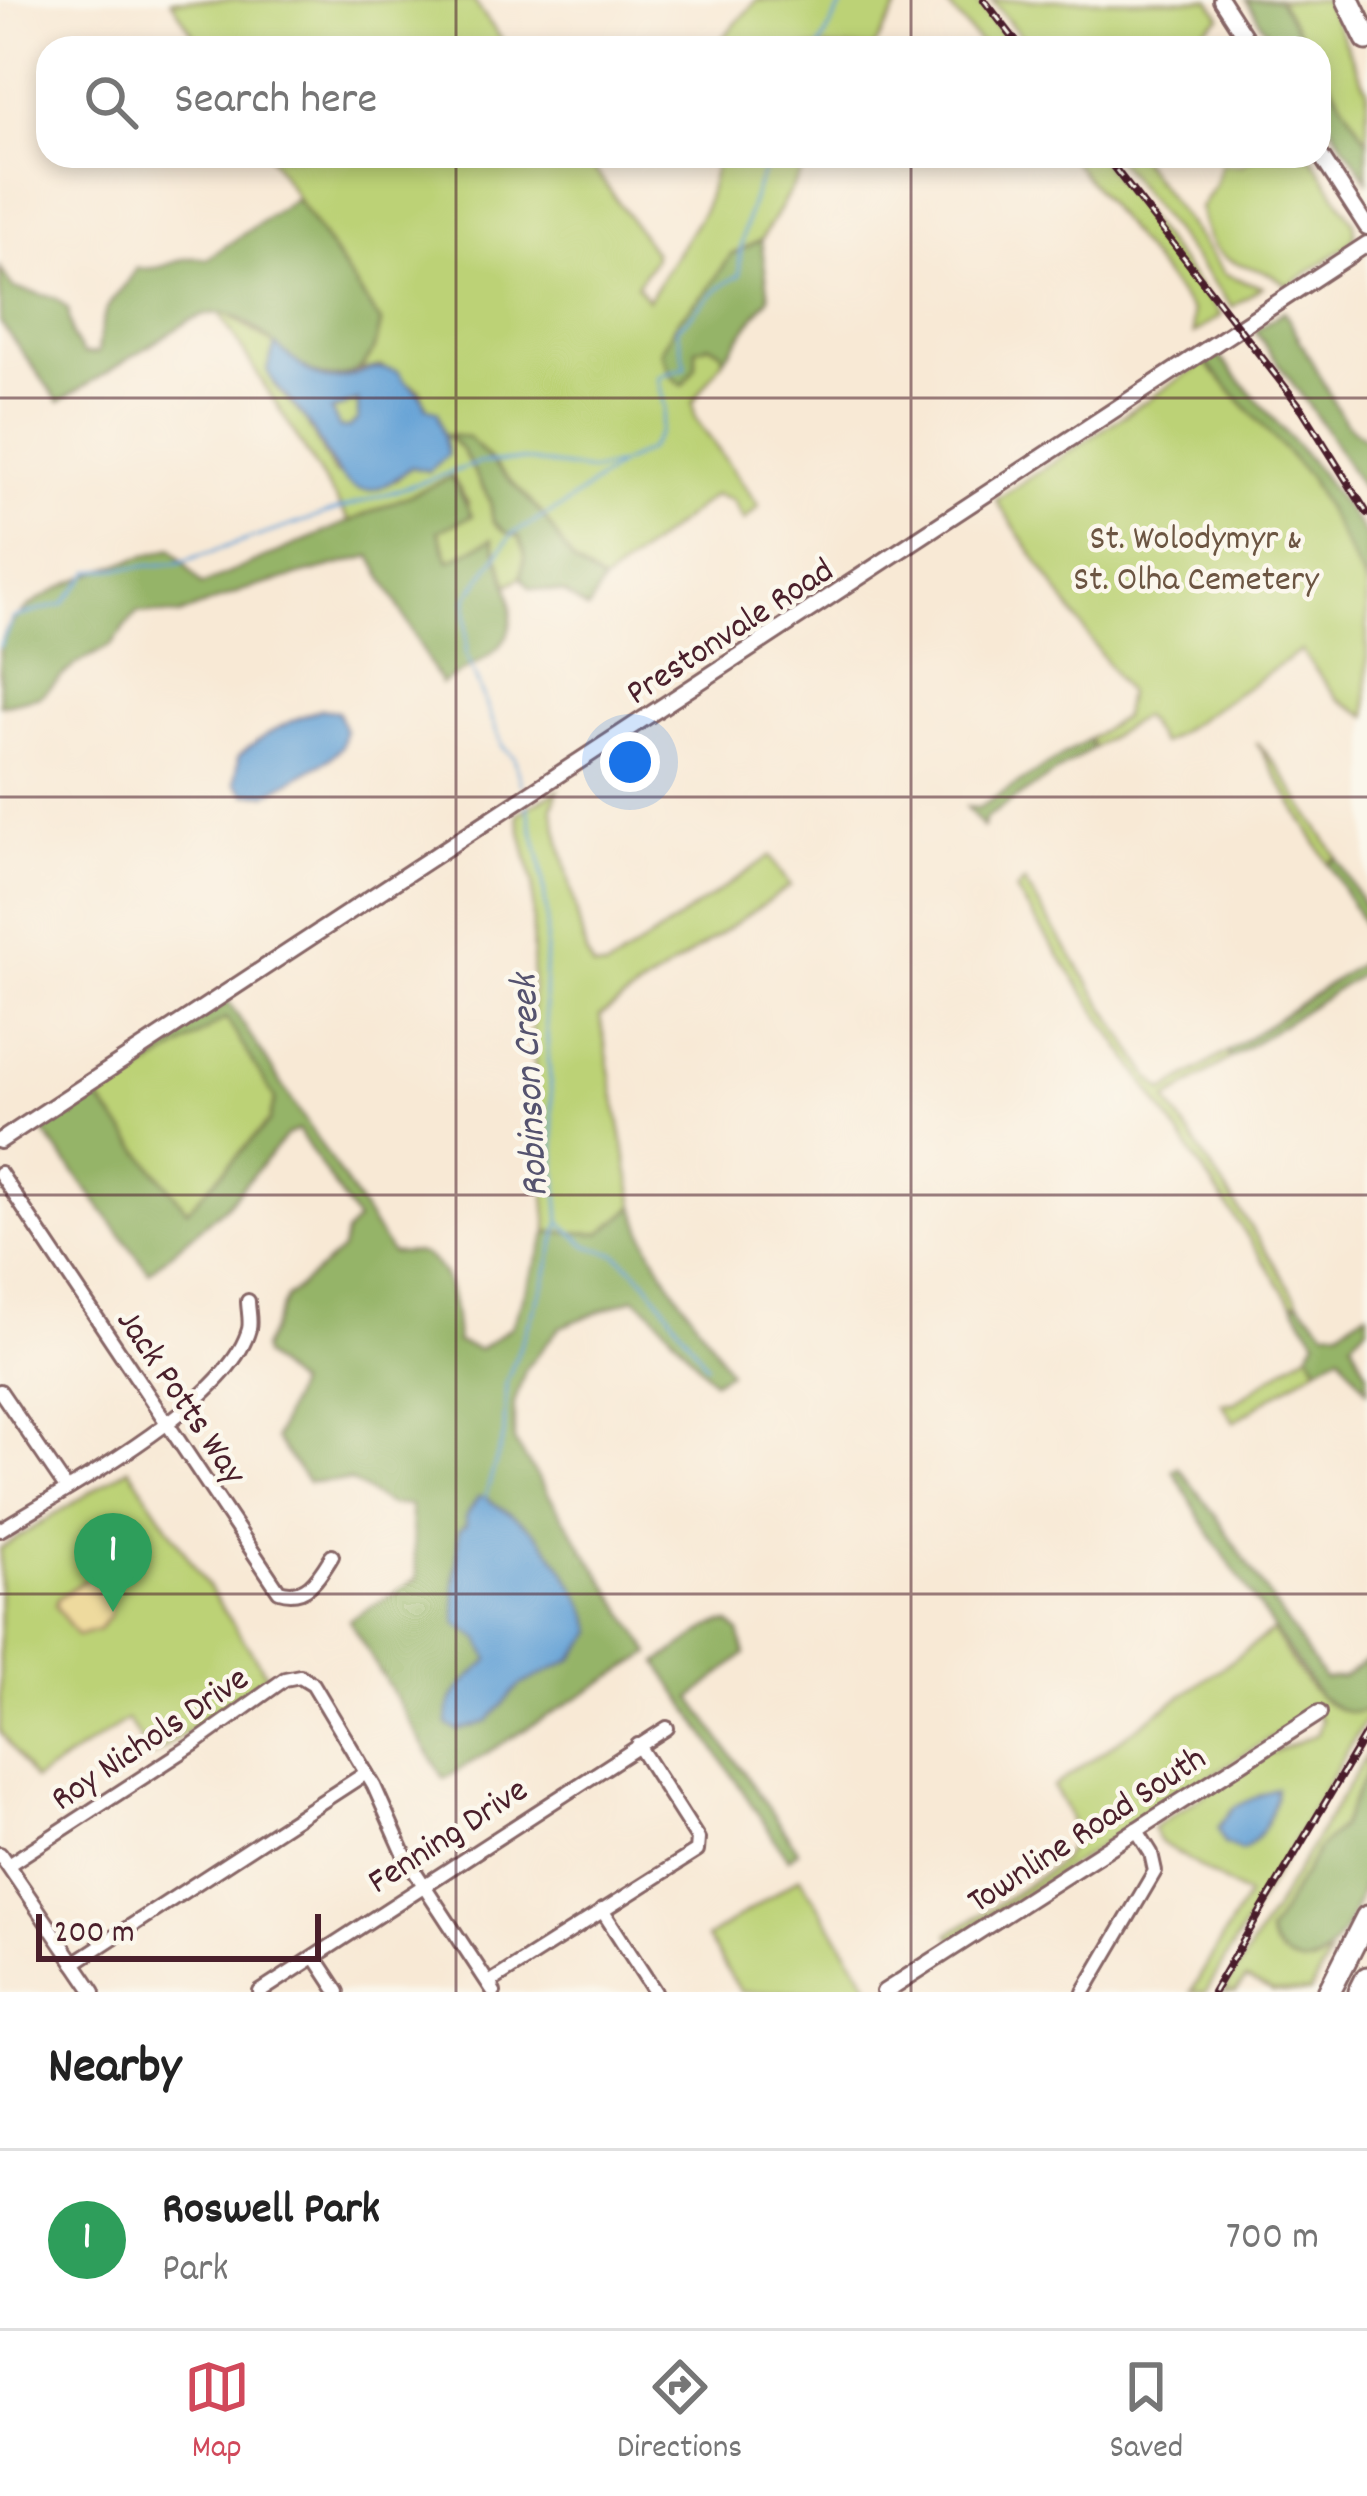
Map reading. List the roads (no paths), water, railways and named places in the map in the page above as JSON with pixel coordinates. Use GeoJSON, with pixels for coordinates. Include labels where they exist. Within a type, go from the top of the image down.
{"type":"FeatureCollection","features":[{"type":"Feature","properties":{"kind":"highway"},"geometry":{"type":"LineString","coordinates":[[1348,0],[1367,39]]}},
{"type":"Feature","properties":{"kind":"highway"},"geometry":{"type":"LineString","coordinates":[[1329,1992],[1367,1917]]}},
{"type":"Feature","properties":{"kind":"highway"},"geometry":{"type":"LineString","coordinates":[[1360,1992],[1367,1978]]}},
{"type":"Feature","properties":{"kind":"street"},"geometry":{"type":"LineString","coordinates":[[1221,0],[1244,36]]}},
{"type":"Feature","properties":{"kind":"street"},"geometry":{"type":"LineString","coordinates":[[1329,168],[1367,227]]}},
{"type":"Feature","properties":{"kind":"street","name":"Prestonvale Road"},"geometry":{"type":"LineString","coordinates":[[0,1141],[1367,244]]}},
{"type":"Feature","properties":{"kind":"street","name":"Jack Potts Way"},"geometry":{"type":"LineString","coordinates":[[0,1172],[279,1591],[291,1595],[304,1590],[316,1582],[332,1556]]}},
{"type":"Feature","properties":{"kind":"street"},"geometry":{"type":"LineString","coordinates":[[0,1531],[167,1425],[218,1379],[249,1328],[248,1301]]}},
{"type":"Feature","properties":{"kind":"street"},"geometry":{"type":"LineString","coordinates":[[0,1390],[66,1488]]}},
{"type":"Feature","properties":{"kind":"street","name":"Roy Nichols Drive"},"geometry":{"type":"LineString","coordinates":[[4,1860],[296,1675],[313,1684],[366,1773],[422,1883],[492,1988]]}},
{"type":"Feature","properties":{"kind":"street","name":"Townline Road South"},"geometry":{"type":"LineString","coordinates":[[884,1992],[1319,1713]]}},
{"type":"Feature","properties":{"kind":"street","name":"Fenning Drive"},"geometry":{"type":"LineString","coordinates":[[260,1992],[667,1728]]}},
{"type":"Feature","properties":{"kind":"street"},"geometry":{"type":"LineString","coordinates":[[492,1988],[602,1910],[697,1851],[698,1840],[638,1745]]}},
{"type":"Feature","properties":{"kind":"street"},"geometry":{"type":"LineString","coordinates":[[74,1963],[366,1773]]}},
{"type":"Feature","properties":{"kind":"street"},"geometry":{"type":"LineString","coordinates":[[1084,1992],[1155,1871],[1151,1852],[1136,1829]]}},
{"type":"Feature","properties":{"kind":"street"},"geometry":{"type":"LineString","coordinates":[[4,1860],[94,1992]]}},
{"type":"Feature","properties":{"kind":"street"},"geometry":{"type":"LineString","coordinates":[[602,1910],[655,1992]]}},
{"type":"Feature","properties":{"kind":"street"},"geometry":{"type":"LineString","coordinates":[[315,1957],[338,1992]]}},
{"type":"Feature","properties":{"kind":"water"},"geometry":{"type":"Polygon","coordinates":[[[275,345],[310,372],[326,378],[378,368],[399,372],[427,408],[438,412],[448,455],[429,471],[411,467],[390,483],[358,489],[337,471],[267,370],[275,345]],[[358,400],[331,411],[340,428],[358,420],[358,400]]]}},
{"type":"Feature","properties":{"kind":"water"},"geometry":{"type":"Polygon","coordinates":[[[321,709],[338,712],[345,731],[342,746],[329,759],[267,794],[246,794],[235,783],[238,757],[247,749],[277,728],[321,709]]]}},
{"type":"Feature","properties":{"kind":"water"},"geometry":{"type":"Polygon","coordinates":[[[478,1497],[485,1497],[542,1540],[578,1593],[594,1632],[573,1659],[519,1686],[487,1722],[458,1731],[447,1724],[451,1703],[489,1660],[480,1639],[457,1624],[454,1587],[459,1531],[478,1497]]]}},
{"type":"Feature","properties":{"kind":"water"},"geometry":{"type":"Polygon","coordinates":[[[1276,1788],[1270,1814],[1255,1839],[1241,1850],[1225,1844],[1218,1828],[1233,1808],[1276,1788]]]}},
{"type":"Feature","properties":{"kind":"waterway","name":"Robinson Creek"},"geometry":{"type":"LineString","coordinates":[[826,36],[845,0]]}},
{"type":"Feature","properties":{"kind":"waterway","name":"Robinson Creek"},"geometry":{"type":"LineString","coordinates":[[521,785],[514,757],[503,747],[466,654],[467,598],[512,534],[648,450],[660,432],[665,408],[658,377],[686,367],[677,328],[714,292],[740,275],[748,214],[766,168]]}},
{"type":"Feature","properties":{"kind":"waterway"},"geometry":{"type":"LineString","coordinates":[[0,646],[13,618],[63,604],[91,571],[178,563],[479,463],[524,460],[591,471],[617,465]]}},
{"type":"Feature","properties":{"kind":"waterway","name":"Robinson Creek"},"geometry":{"type":"LineString","coordinates":[[485,1497],[504,1435],[506,1383],[545,1280],[560,1222],[544,995],[547,917],[527,805]]}},
{"type":"Feature","properties":{"kind":"waterway"},"geometry":{"type":"LineString","coordinates":[[562,1224],[588,1246],[616,1254],[646,1280],[707,1365]]}},
{"type":"Feature","properties":{"kind":"railway"},"geometry":{"type":"LineString","coordinates":[[984,0],[1012,36]]}},
{"type":"Feature","properties":{"kind":"railway"},"geometry":{"type":"LineString","coordinates":[[1114,168],[1302,409],[1367,513]]}},
{"type":"Feature","properties":{"kind":"railway"},"geometry":{"type":"LineString","coordinates":[[1213,1992],[1367,1732]]}},
{"type":"Feature","properties":{"kind":"place","name":"Roswell Park"},"geometry":{"type":"Point","coordinates":[113,1612]}},
{"type":"Feature","properties":{"kind":"park label","name":"St. Wolodymyr & St. Olha Cemetery"},"geometry":{"type":"Point","coordinates":[1196,556]}}]}
